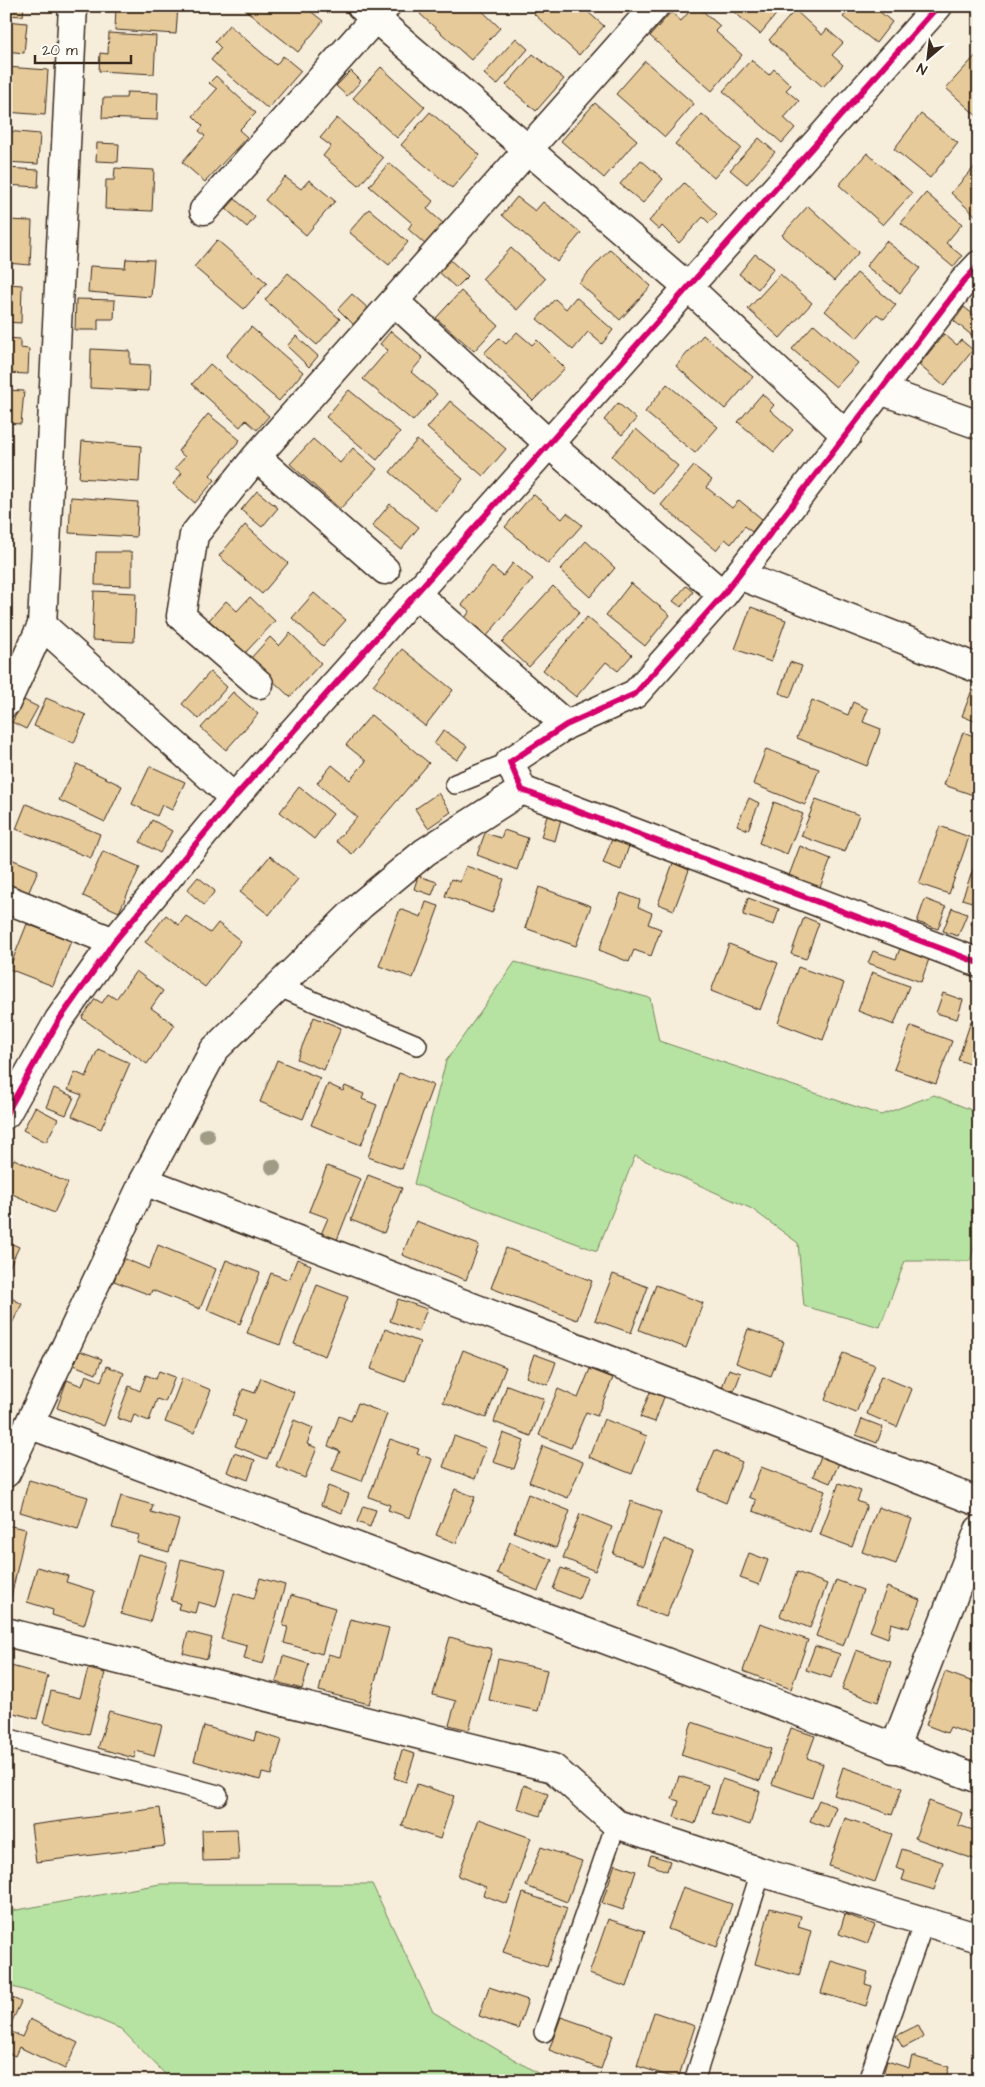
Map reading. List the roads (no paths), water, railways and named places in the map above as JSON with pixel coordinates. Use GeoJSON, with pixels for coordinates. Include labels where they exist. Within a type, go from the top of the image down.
{"type":"FeatureCollection","features":[{"type":"Feature","properties":{"kind":"street"},"geometry":{"type":"LineString","coordinates":[[6,703],[42,625],[73,6]]}},
{"type":"Feature","properties":{"kind":"street"},"geometry":{"type":"LineString","coordinates":[[259,684],[181,616],[194,535],[256,457],[655,6]]}},
{"type":"Feature","properties":{"kind":"street"},"geometry":{"type":"LineString","coordinates":[[6,1114],[60,1020],[114,942],[234,798],[417,595],[938,6]]}},
{"type":"Feature","properties":{"kind":"street"},"geometry":{"type":"LineString","coordinates":[[204,210],[374,10],[528,150],[688,287],[847,436]]}},
{"type":"Feature","properties":{"kind":"street"},"geometry":{"type":"LineString","coordinates":[[979,265],[880,390],[847,436],[731,585],[635,694],[566,725],[510,762],[522,790],[979,963]]}},
{"type":"Feature","properties":{"kind":"street"},"geometry":{"type":"LineString","coordinates":[[395,302],[549,444],[731,585],[979,669]]}},
{"type":"Feature","properties":{"kind":"street"},"geometry":{"type":"LineString","coordinates":[[880,390],[979,426]]}},
{"type":"Feature","properties":{"kind":"street"},"geometry":{"type":"LineString","coordinates":[[256,457],[385,570]]}},
{"type":"Feature","properties":{"kind":"street"},"geometry":{"type":"LineString","coordinates":[[417,595],[566,725]]}},
{"type":"Feature","properties":{"kind":"street"},"geometry":{"type":"LineString","coordinates":[[42,625],[234,798]]}},
{"type":"Feature","properties":{"kind":"street"},"geometry":{"type":"LineString","coordinates":[[6,1473],[31,1425],[144,1181],[214,1050],[361,905],[425,852],[522,790]]}},
{"type":"Feature","properties":{"kind":"street"},"geometry":{"type":"LineString","coordinates":[[6,899],[114,942]]}},
{"type":"Feature","properties":{"kind":"street"},"geometry":{"type":"LineString","coordinates":[[144,1181],[979,1502]]}},
{"type":"Feature","properties":{"kind":"street"},"geometry":{"type":"LineString","coordinates":[[31,1425],[894,1749],[979,1779]]}},
{"type":"Feature","properties":{"kind":"street"},"geometry":{"type":"LineString","coordinates":[[894,1749],[979,1530]]}},
{"type":"Feature","properties":{"kind":"street"},"geometry":{"type":"LineString","coordinates":[[6,1632],[553,1768],[616,1824],[761,1872],[979,1938]]}},
{"type":"Feature","properties":{"kind":"lane"},"geometry":{"type":"LineString","coordinates":[[454,784],[510,762]]}},
{"type":"Feature","properties":{"kind":"lane"},"geometry":{"type":"LineString","coordinates":[[277,986],[417,1044]]}},
{"type":"Feature","properties":{"kind":"lane"},"geometry":{"type":"LineString","coordinates":[[6,1738],[218,1795]]}},
{"type":"Feature","properties":{"kind":"lane"},"geometry":{"type":"LineString","coordinates":[[544,2032],[616,1824]]}},
{"type":"Feature","properties":{"kind":"lane"},"geometry":{"type":"LineString","coordinates":[[694,2081],[761,1872]]}},
{"type":"Feature","properties":{"kind":"lane"},"geometry":{"type":"LineString","coordinates":[[868,2081],[924,1922]]}}]}
